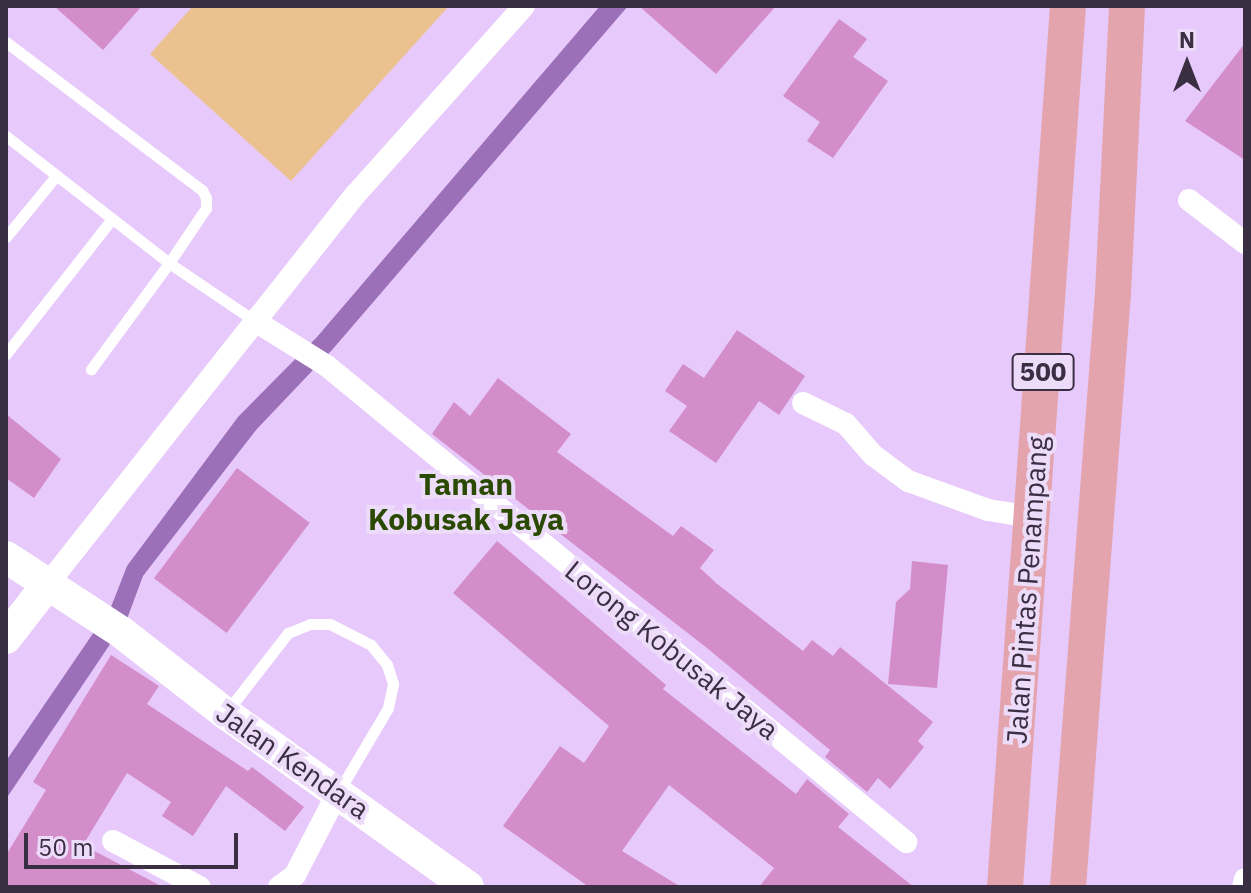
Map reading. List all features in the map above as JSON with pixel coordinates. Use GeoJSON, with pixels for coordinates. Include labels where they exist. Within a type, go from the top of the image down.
{"type":"FeatureCollection","features":[{"type":"Feature","properties":{"kind":"main road","name":"Jalan Pintas Penampang"},"geometry":{"type":"LineString","coordinates":[[1005,887],[1068,6]]}},
{"type":"Feature","properties":{"kind":"main road","name":"500"},"geometry":{"type":"LineString","coordinates":[[1068,887],[1113,293],[1127,6]]}},
{"type":"Feature","properties":{"kind":"street"},"geometry":{"type":"LineString","coordinates":[[6,638],[356,194],[524,6]]}},
{"type":"Feature","properties":{"kind":"street"},"geometry":{"type":"LineString","coordinates":[[1189,200],[1245,243]]}},
{"type":"Feature","properties":{"kind":"street","name":"Lorong Kobusak Jaya"},"geometry":{"type":"LineString","coordinates":[[255,321],[297,343],[327,366],[906,842]]}},
{"type":"Feature","properties":{"kind":"street"},"geometry":{"type":"LineString","coordinates":[[803,403],[846,424],[873,455],[908,481],[988,510],[1032,517]]}},
{"type":"Feature","properties":{"kind":"street"},"geometry":{"type":"LineString","coordinates":[[6,557],[47,585]]}},
{"type":"Feature","properties":{"kind":"street","name":"Jalan Kendara"},"geometry":{"type":"LineString","coordinates":[[47,585],[121,632],[225,713],[468,887]]}},
{"type":"Feature","properties":{"kind":"street"},"geometry":{"type":"LineString","coordinates":[[279,887],[295,875],[338,792]]}},
{"type":"Feature","properties":{"kind":"street"},"geometry":{"type":"LineString","coordinates":[[113,841],[200,887]]}},
{"type":"Feature","properties":{"kind":"street"},"geometry":{"type":"LineString","coordinates":[[1243,887],[1245,879]]}},
{"type":"Feature","properties":{"kind":"lane"},"geometry":{"type":"LineString","coordinates":[[6,42],[202,190],[206,208],[91,369]]}},
{"type":"Feature","properties":{"kind":"lane"},"geometry":{"type":"LineString","coordinates":[[6,136],[111,220],[255,321]]}},
{"type":"Feature","properties":{"kind":"lane"},"geometry":{"type":"LineString","coordinates":[[6,237],[56,176]]}},
{"type":"Feature","properties":{"kind":"lane"},"geometry":{"type":"LineString","coordinates":[[6,354],[111,220]]}},
{"type":"Feature","properties":{"kind":"lane"},"geometry":{"type":"LineString","coordinates":[[225,713],[288,633],[310,624],[330,624],[371,645],[387,665],[393,684],[388,708],[338,792]]}},
{"type":"Feature","properties":{"kind":"shaded area"},"geometry":{"type":"Polygon","coordinates":[[[193,6],[449,6],[291,181],[150,54],[193,6]]]}},
{"type":"Feature","properties":{"kind":"shaded area"},"geometry":{"type":"Polygon","coordinates":[[[600,6],[628,6],[332,350],[256,430],[143,576],[127,619],[6,799],[6,761],[111,607],[127,566],[238,417],[317,337],[600,6]]]}},
{"type":"Feature","properties":{"kind":"building"},"geometry":{"type":"Polygon","coordinates":[[[54,6],[142,6],[103,50],[54,6]]]}},
{"type":"Feature","properties":{"kind":"building"},"geometry":{"type":"Polygon","coordinates":[[[639,6],[776,6],[716,74],[639,6]]]}},
{"type":"Feature","properties":{"kind":"building"},"geometry":{"type":"Polygon","coordinates":[[[839,19],[867,39],[853,57],[888,81],[833,158],[807,141],[820,122],[783,96],[839,19]]]}},
{"type":"Feature","properties":{"kind":"building"},"geometry":{"type":"Polygon","coordinates":[[[1245,43],[1245,160],[1185,121],[1245,43]]]}},
{"type":"Feature","properties":{"kind":"building"},"geometry":{"type":"Polygon","coordinates":[[[737,330],[805,376],[779,415],[759,401],[716,463],[669,431],[687,406],[665,391],[683,364],[704,378],[737,330]]]}},
{"type":"Feature","properties":{"kind":"building"},"geometry":{"type":"Polygon","coordinates":[[[498,378],[571,434],[557,452],[673,536],[681,526],[714,550],[700,568],[716,583],[803,651],[812,640],[833,656],[840,647],[933,722],[918,741],[924,747],[890,789],[878,778],[867,792],[825,757],[830,750],[707,648],[432,434],[454,402],[470,416],[498,378]]]}},
{"type":"Feature","properties":{"kind":"building"},"geometry":{"type":"Polygon","coordinates":[[[6,414],[61,459],[34,498],[6,478],[6,414]]]}},
{"type":"Feature","properties":{"kind":"building"},"geometry":{"type":"Polygon","coordinates":[[[237,468],[310,523],[227,633],[154,578],[237,468]]]}},
{"type":"Feature","properties":{"kind":"building"},"geometry":{"type":"Polygon","coordinates":[[[497,541],[666,685],[663,689],[796,794],[807,779],[849,814],[838,827],[914,887],[759,887],[774,868],[669,785],[622,851],[681,887],[589,887],[503,826],[560,746],[584,763],[609,726],[453,593],[497,541]]]}},
{"type":"Feature","properties":{"kind":"building"},"geometry":{"type":"Polygon","coordinates":[[[912,561],[948,565],[937,688],[888,684],[896,602],[910,589],[912,561]]]}},
{"type":"Feature","properties":{"kind":"building"},"geometry":{"type":"Polygon","coordinates":[[[111,655],[159,686],[147,704],[248,771],[252,767],[304,807],[285,831],[226,786],[193,836],[162,816],[171,802],[127,773],[83,845],[163,887],[6,887],[6,855],[46,790],[33,782],[111,655]]]}},
{"type":"Feature","properties":{"kind":"district","name":"Taman Kobusak Jaya"},"geometry":{"type":"Point","coordinates":[466,501]}}]}
